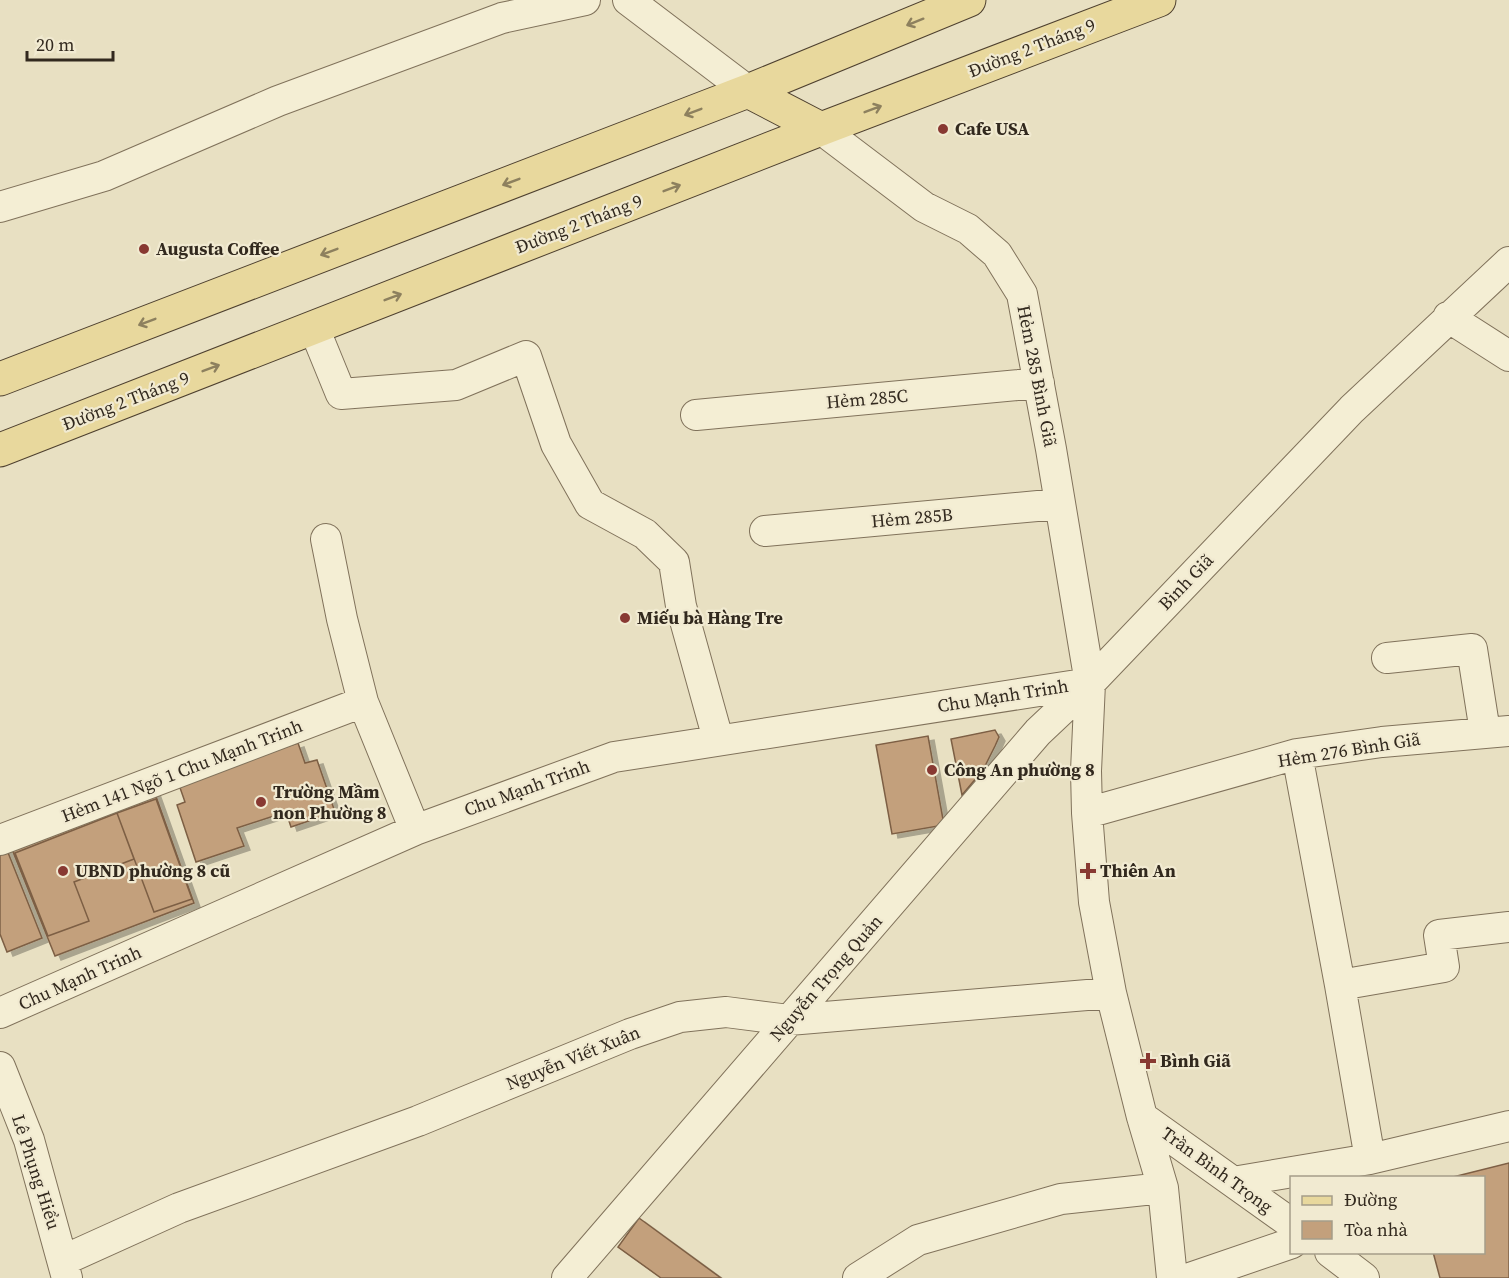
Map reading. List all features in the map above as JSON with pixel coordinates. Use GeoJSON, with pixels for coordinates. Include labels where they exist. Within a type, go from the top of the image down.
{"type":"FeatureCollection","features":[{"type":"Feature","properties":{"kind":"main road"},"geometry":{"type":"LineString","coordinates":[[0,379],[748,91],[969,0]]}},
{"type":"Feature","properties":{"kind":"main road","name":"Đường 2 Tháng 9"},"geometry":{"type":"LineString","coordinates":[[0,450],[821,129],[1159,0]]}},
{"type":"Feature","properties":{"kind":"main road"},"geometry":{"type":"LineString","coordinates":[[748,91],[821,129]]}},
{"type":"Feature","properties":{"kind":"street"},"geometry":{"type":"LineString","coordinates":[[0,207],[104,176],[278,101],[502,18],[585,0]]}},
{"type":"Feature","properties":{"kind":"street"},"geometry":{"type":"LineString","coordinates":[[628,0],[748,91]]}},
{"type":"Feature","properties":{"kind":"street","name":"Hẻm 285 Bình Giã"},"geometry":{"type":"LineString","coordinates":[[821,129],[924,207],[968,229],[997,254],[1022,294],[1090,683]]}},
{"type":"Feature","properties":{"kind":"street","name":"Bình Giã"},"geometry":{"type":"LineString","coordinates":[[1090,683],[1352,409],[1509,262]]}},
{"type":"Feature","properties":{"kind":"street"},"geometry":{"type":"LineString","coordinates":[[1448,318],[1509,356]]}},
{"type":"Feature","properties":{"kind":"street"},"geometry":{"type":"LineString","coordinates":[[314,328],[341,394],[456,385],[526,356],[556,444],[590,504],[645,534],[674,562],[681,606],[718,739]]}},
{"type":"Feature","properties":{"kind":"street","name":"Hẻm 285C"},"geometry":{"type":"LineString","coordinates":[[696,416],[1039,383]]}},
{"type":"Feature","properties":{"kind":"street","name":"Hẻm 285B"},"geometry":{"type":"LineString","coordinates":[[765,531],[1059,504]]}},
{"type":"Feature","properties":{"kind":"street"},"geometry":{"type":"LineString","coordinates":[[326,539],[342,619],[363,702],[416,830]]}},
{"type":"Feature","properties":{"kind":"street"},"geometry":{"type":"LineString","coordinates":[[1387,658],[1472,649],[1497,732]]}},
{"type":"Feature","properties":{"kind":"street"},"geometry":{"type":"LineString","coordinates":[[1090,683],[1086,771],[1094,902],[1112,993],[1142,1117],[1163,1188],[1172,1278]]}},
{"type":"Feature","properties":{"kind":"street","name":"Chu Mạnh Trinh"},"geometry":{"type":"LineString","coordinates":[[0,1013],[416,830],[614,756],[1090,683]]}},
{"type":"Feature","properties":{"kind":"street","name":"Nguyễn Trọng Quản"},"geometry":{"type":"LineString","coordinates":[[567,1278],[1038,732],[1090,683]]}},
{"type":"Feature","properties":{"kind":"street","name":"Hẻm 141 Ngõ 1 Chu Mạnh Trinh"},"geometry":{"type":"LineString","coordinates":[[0,840],[363,702]]}},
{"type":"Feature","properties":{"kind":"street","name":"Hẻm 276 Bình Giã"},"geometry":{"type":"LineString","coordinates":[[1087,813],[1297,754],[1382,742],[1497,732]]}},
{"type":"Feature","properties":{"kind":"street"},"geometry":{"type":"LineString","coordinates":[[1297,754],[1370,1159]]}},
{"type":"Feature","properties":{"kind":"street"},"geometry":{"type":"LineString","coordinates":[[1340,985],[1444,967],[1440,935],[1509,927]]}},
{"type":"Feature","properties":{"kind":"street","name":"Nguyễn Viết Xuân"},"geometry":{"type":"LineString","coordinates":[[65,1269],[179,1208],[418,1121],[630,1034],[680,1017],[726,1012],[789,1020],[1112,993]]}},
{"type":"Feature","properties":{"kind":"street","name":"Lê Phụng Hiểu"},"geometry":{"type":"LineString","coordinates":[[0,1067],[29,1140],[65,1269]]}},
{"type":"Feature","properties":{"kind":"street","name":"Trần Bình Trọng"},"geometry":{"type":"LineString","coordinates":[[1142,1117],[1290,1223]]}},
{"type":"Feature","properties":{"kind":"street"},"geometry":{"type":"LineString","coordinates":[[1233,1182],[1370,1159],[1509,1126]]}},
{"type":"Feature","properties":{"kind":"street"},"geometry":{"type":"LineString","coordinates":[[858,1278],[918,1240],[1061,1199],[1163,1188]]}},
{"type":"Feature","properties":{"kind":"street"},"geometry":{"type":"LineString","coordinates":[[1190,1278],[1290,1244]]}},
{"type":"Feature","properties":{"kind":"street"},"geometry":{"type":"LineString","coordinates":[[1333,1254],[1364,1278]]}},
{"type":"Feature","properties":{"kind":"building"},"geometry":{"type":"Polygon","coordinates":[[[995,730],[999,737],[983,770],[962,795],[951,739],[995,730]]]}},
{"type":"Feature","properties":{"kind":"building"},"geometry":{"type":"Polygon","coordinates":[[[928,736],[944,825],[892,834],[876,745],[928,736]]]}},
{"type":"Feature","properties":{"kind":"building"},"geometry":{"type":"Polygon","coordinates":[[[298,743],[305,763],[317,760],[335,812],[291,827],[286,812],[237,828],[244,846],[196,862],[177,805],[185,802],[178,782],[298,743]]]}},
{"type":"Feature","properties":{"kind":"building"},"geometry":{"type":"Polygon","coordinates":[[[153,788],[194,903],[55,956],[9,842],[153,788]]]}},
{"type":"Feature","properties":{"kind":"building"},"geometry":{"type":"Polygon","coordinates":[[[156,799],[192,899],[154,912],[117,813],[156,799]]]}},
{"type":"Feature","properties":{"kind":"building","name":"UBND phường 8 cũ"},"geometry":{"type":"Polygon","coordinates":[[[117,813],[134,859],[74,882],[89,921],[48,936],[15,853],[117,813]]]}},
{"type":"Feature","properties":{"kind":"building"},"geometry":{"type":"Polygon","coordinates":[[[5,845],[42,938],[7,952],[0,934],[0,847],[5,845]]]}},
{"type":"Feature","properties":{"kind":"building"},"geometry":{"type":"Polygon","coordinates":[[[1509,1163],[1509,1278],[1440,1278],[1434,1254],[1485,1254],[1485,1176],[1457,1176],[1509,1163]]]}},
{"type":"Feature","properties":{"kind":"building"},"geometry":{"type":"Polygon","coordinates":[[[639,1218],[721,1278],[661,1278],[618,1247],[639,1218]]]}},
{"type":"Feature","properties":{"kind":"place","name":"Cafe USA"},"geometry":{"type":"Point","coordinates":[943,129]}},
{"type":"Feature","properties":{"kind":"place","name":"Augusta Coffee"},"geometry":{"type":"Point","coordinates":[144,249]}},
{"type":"Feature","properties":{"kind":"place","name":"Miếu bà Hàng Tre"},"geometry":{"type":"Point","coordinates":[625,618]}},
{"type":"Feature","properties":{"kind":"place","name":"Công An phường 8"},"geometry":{"type":"Point","coordinates":[932,770]}},
{"type":"Feature","properties":{"kind":"place","name":"Trường Mầm non Phường 8"},"geometry":{"type":"Point","coordinates":[261,802]}},
{"type":"Feature","properties":{"kind":"place","name":"UBND phường 8 cũ"},"geometry":{"type":"Point","coordinates":[63,871]}},
{"type":"Feature","properties":{"kind":"place","name":"Thiên An"},"geometry":{"type":"Point","coordinates":[1088,871]}},
{"type":"Feature","properties":{"kind":"place","name":"Bình Giã"},"geometry":{"type":"Point","coordinates":[1148,1061]}}]}
